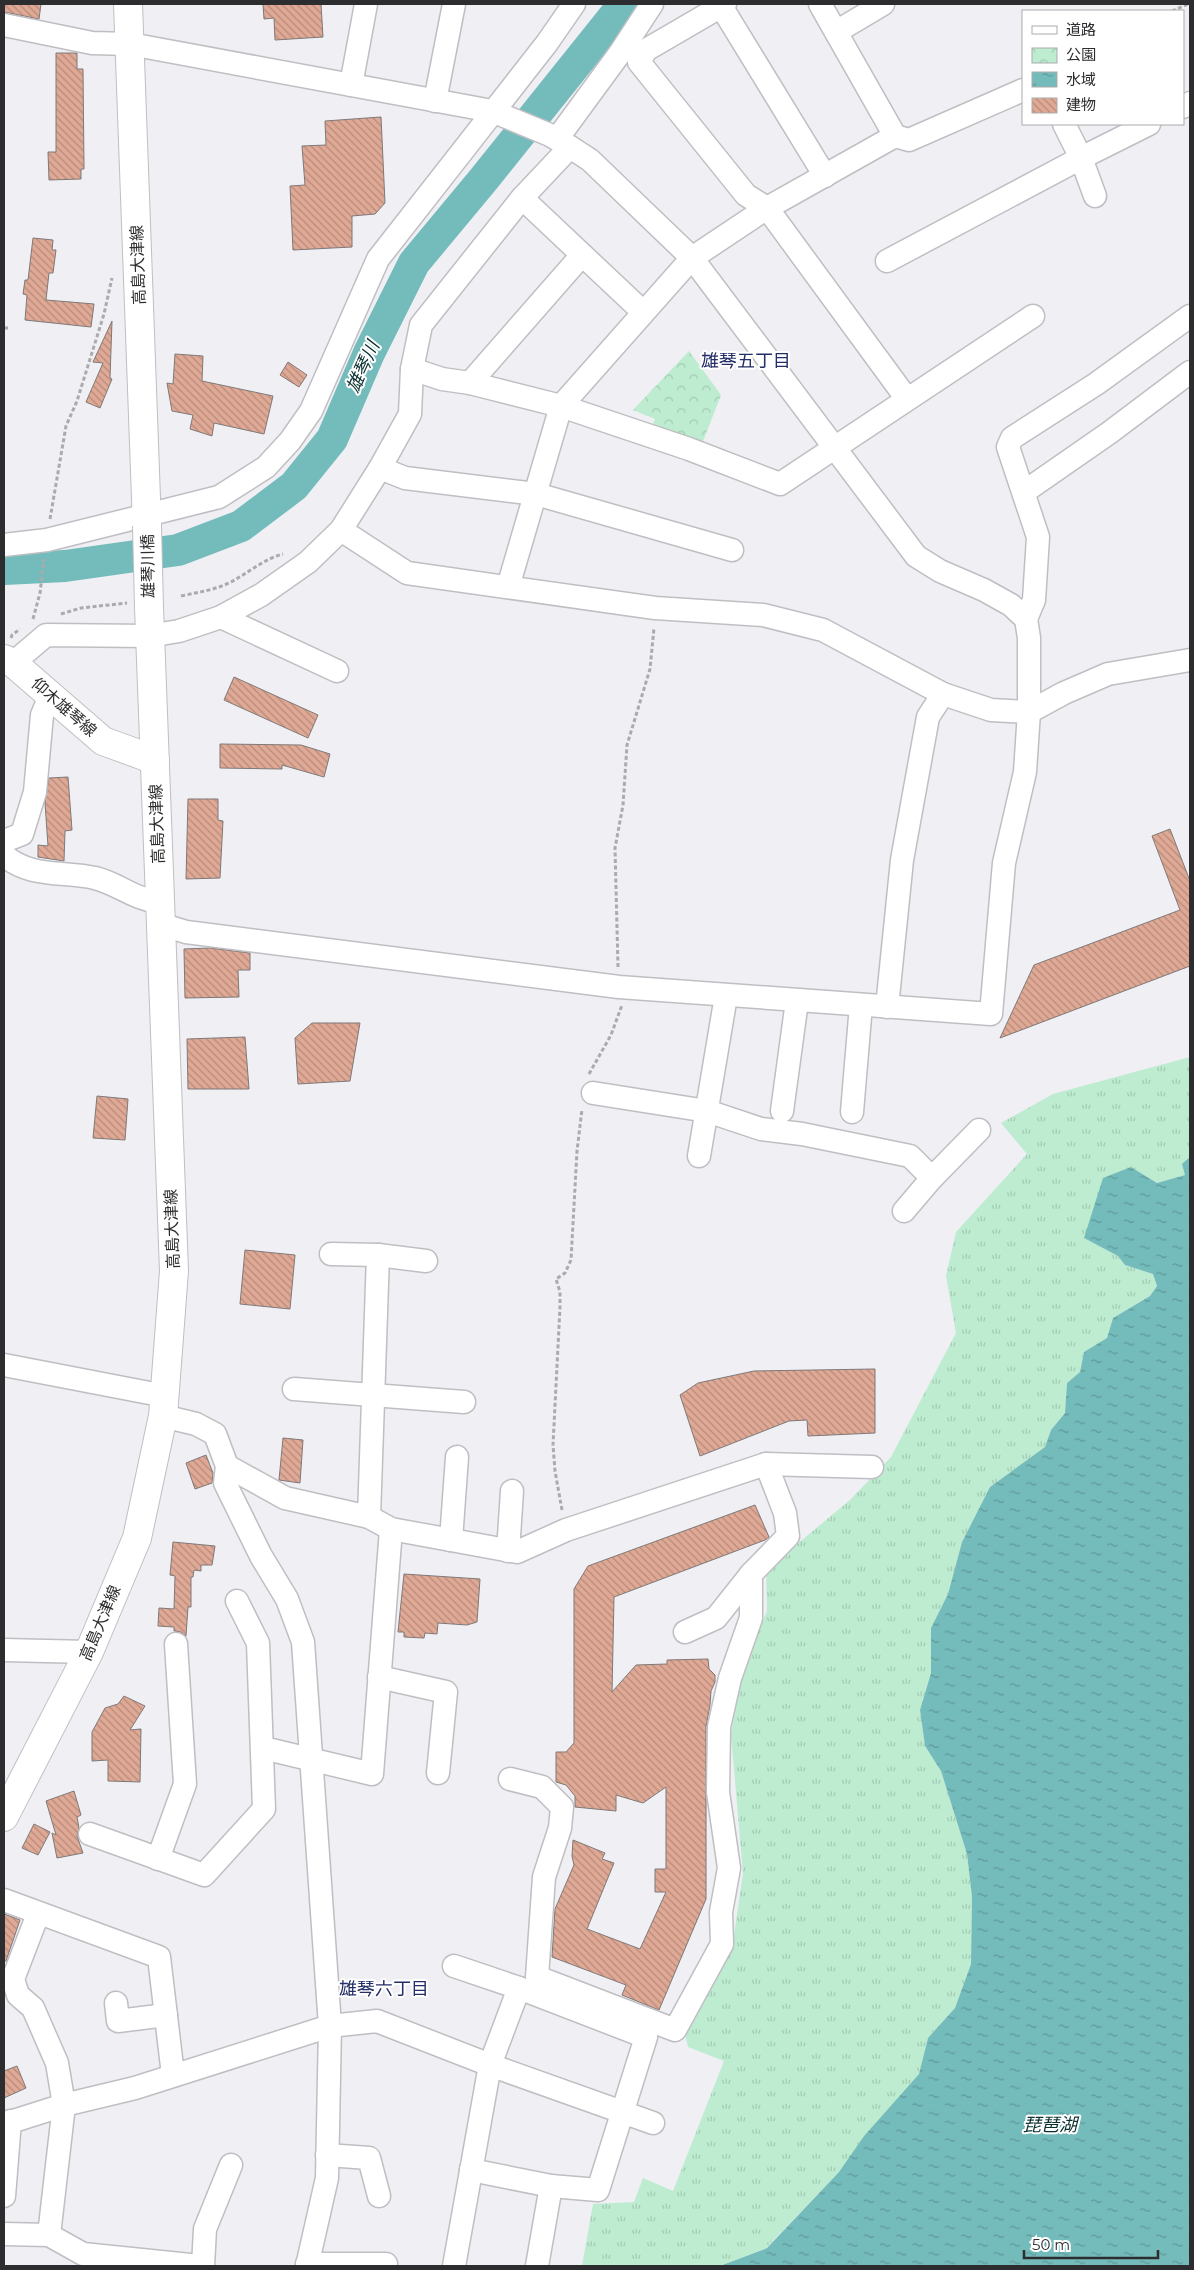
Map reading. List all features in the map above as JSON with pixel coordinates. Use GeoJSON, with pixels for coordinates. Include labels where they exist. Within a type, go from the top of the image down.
{"type":"FeatureCollection","features":[{"type":"Feature","properties":{"kind":"main road","name":"高島大津線"},"geometry":{"type":"LineString","coordinates":[[128,4],[147,520]]}},
{"type":"Feature","properties":{"kind":"main road","name":"雄琴川橋"},"geometry":{"type":"LineString","coordinates":[[147,520],[149,607]]}},
{"type":"Feature","properties":{"kind":"main road","name":"高島大津線"},"geometry":{"type":"LineString","coordinates":[[4,1817],[89,1652],[137,1538],[164,1406],[174,1270],[159,913],[149,607]]}},
{"type":"Feature","properties":{"kind":"main road","name":"仰木雄琴線"},"geometry":{"type":"LineString","coordinates":[[8,655],[50,696],[103,741],[155,760]]}},
{"type":"Feature","properties":{"kind":"street"},"geometry":{"type":"LineString","coordinates":[[351,85],[366,4]]}},
{"type":"Feature","properties":{"kind":"street"},"geometry":{"type":"LineString","coordinates":[[435,101],[454,4]]}},
{"type":"Feature","properties":{"kind":"street"},"geometry":{"type":"LineString","coordinates":[[4,545],[46,544],[147,520],[219,497],[266,467],[290,441],[311,411],[378,259],[547,43],[574,4]]}},
{"type":"Feature","properties":{"kind":"street"},"geometry":{"type":"LineString","coordinates":[[8,655],[46,635],[150,636],[179,631],[221,617],[261,596],[308,562],[341,530],[380,468],[410,414],[412,370],[420,325],[522,198],[559,140],[620,54],[652,4]]}},
{"type":"Feature","properties":{"kind":"street"},"geometry":{"type":"LineString","coordinates":[[820,4],[895,136],[909,140],[1022,90]]}},
{"type":"Feature","properties":{"kind":"street"},"geometry":{"type":"LineString","coordinates":[[836,32],[883,4]]}},
{"type":"Feature","properties":{"kind":"street"},"geometry":{"type":"LineString","coordinates":[[825,176],[723,5],[646,50],[640,62],[746,195],[768,208],[907,399]]}},
{"type":"Feature","properties":{"kind":"street"},"geometry":{"type":"LineString","coordinates":[[4,25],[92,43],[130,44],[492,111],[559,140],[590,160],[692,258],[916,556],[1011,605],[1026,619]]}},
{"type":"Feature","properties":{"kind":"street"},"geometry":{"type":"LineString","coordinates":[[1064,125],[1081,158],[1095,196]]}},
{"type":"Feature","properties":{"kind":"street"},"geometry":{"type":"LineString","coordinates":[[887,261],[1147,125]]}},
{"type":"Feature","properties":{"kind":"street"},"geometry":{"type":"LineString","coordinates":[[508,587],[561,406],[692,258],[768,208],[895,136]]}},
{"type":"Feature","properties":{"kind":"street"},"geometry":{"type":"LineString","coordinates":[[522,198],[643,312]]}},
{"type":"Feature","properties":{"kind":"street"},"geometry":{"type":"LineString","coordinates":[[470,383],[582,254]]}},
{"type":"Feature","properties":{"kind":"street"},"geometry":{"type":"LineString","coordinates":[[412,370],[442,379],[470,383],[561,406],[780,484],[1033,316]]}},
{"type":"Feature","properties":{"kind":"street"},"geometry":{"type":"LineString","coordinates":[[4,856],[12,862],[33,871],[65,873],[96,879],[117,886],[143,900],[159,913],[196,933],[619,987],[991,1014],[1004,863],[1025,772],[1029,712],[1030,638],[1026,619],[1034,600],[1038,537],[1008,447],[1012,438],[1096,384],[1190,316]]}},
{"type":"Feature","properties":{"kind":"street"},"geometry":{"type":"LineString","coordinates":[[1024,492],[1109,433],[1190,372]]}},
{"type":"Feature","properties":{"kind":"street"},"geometry":{"type":"LineString","coordinates":[[380,468],[404,478],[536,494],[732,550]]}},
{"type":"Feature","properties":{"kind":"street"},"geometry":{"type":"LineString","coordinates":[[341,530],[407,572],[655,608],[763,615],[823,630],[943,694],[991,710],[1029,712],[1064,693],[1108,674],[1190,660]]}},
{"type":"Feature","properties":{"kind":"street"},"geometry":{"type":"LineString","coordinates":[[221,617],[336,671]]}},
{"type":"Feature","properties":{"kind":"street"},"geometry":{"type":"LineString","coordinates":[[887,1007],[902,860],[928,717],[943,694]]}},
{"type":"Feature","properties":{"kind":"street"},"geometry":{"type":"LineString","coordinates":[[4,841],[22,834],[35,792],[42,715],[50,696]]}},
{"type":"Feature","properties":{"kind":"street"},"geometry":{"type":"LineString","coordinates":[[699,1156],[726,996]]}},
{"type":"Feature","properties":{"kind":"street"},"geometry":{"type":"LineString","coordinates":[[782,1111],[797,1001]]}},
{"type":"Feature","properties":{"kind":"street"},"geometry":{"type":"LineString","coordinates":[[852,1112],[861,1005]]}},
{"type":"Feature","properties":{"kind":"street"},"geometry":{"type":"LineString","coordinates":[[587,1093],[707,1111],[761,1129],[802,1134],[910,1156],[932,1178]]}},
{"type":"Feature","properties":{"kind":"street"},"geometry":{"type":"LineString","coordinates":[[904,1211],[932,1178],[979,1130]]}},
{"type":"Feature","properties":{"kind":"street"},"geometry":{"type":"LineString","coordinates":[[331,1254],[378,1255],[426,1260]]}},
{"type":"Feature","properties":{"kind":"street"},"geometry":{"type":"LineString","coordinates":[[369,1516],[378,1255]]}},
{"type":"Feature","properties":{"kind":"street"},"geometry":{"type":"LineString","coordinates":[[4,1365],[164,1406],[215,1434],[227,1466],[224,1483],[261,1556],[287,1599],[304,1642],[330,2026],[327,2178],[307,2265],[386,2264]]}},
{"type":"Feature","properties":{"kind":"street"},"geometry":{"type":"LineString","coordinates":[[294,1389],[464,1402]]}},
{"type":"Feature","properties":{"kind":"street"},"geometry":{"type":"LineString","coordinates":[[451,1540],[457,1457]]}},
{"type":"Feature","properties":{"kind":"street"},"geometry":{"type":"LineString","coordinates":[[227,1466],[285,1498],[369,1516],[391,1529],[517,1552],[566,1530],[766,1464],[872,1467]]}},
{"type":"Feature","properties":{"kind":"street"},"geometry":{"type":"LineString","coordinates":[[685,1632],[716,1618],[751,1574],[788,1536],[785,1512],[766,1464]]}},
{"type":"Feature","properties":{"kind":"street"},"geometry":{"type":"LineString","coordinates":[[508,1551],[512,1492]]}},
{"type":"Feature","properties":{"kind":"street"},"geometry":{"type":"LineString","coordinates":[[263,1748],[372,1774],[391,1529]]}},
{"type":"Feature","properties":{"kind":"street"},"geometry":{"type":"LineString","coordinates":[[510,1779],[542,1787],[562,1807],[560,1828],[544,1877],[537,1976],[675,2030],[722,1944],[721,1912],[729,1868],[718,1792],[719,1728],[730,1678],[751,1618],[751,1574]]}},
{"type":"Feature","properties":{"kind":"street"},"geometry":{"type":"LineString","coordinates":[[90,1834],[204,1875],[264,1809],[258,1643],[237,1601]]}},
{"type":"Feature","properties":{"kind":"street"},"geometry":{"type":"LineString","coordinates":[[158,1858],[185,1784],[176,1644]]}},
{"type":"Feature","properties":{"kind":"street"},"geometry":{"type":"LineString","coordinates":[[4,1650],[89,1652]]}},
{"type":"Feature","properties":{"kind":"street"},"geometry":{"type":"LineString","coordinates":[[379,1677],[446,1692],[438,1772]]}},
{"type":"Feature","properties":{"kind":"street"},"geometry":{"type":"LineString","coordinates":[[4,1900],[159,1957],[173,2075]]}},
{"type":"Feature","properties":{"kind":"street"},"geometry":{"type":"LineString","coordinates":[[38,1914],[13,1979],[18,1995],[33,2008],[57,2063],[64,2105],[49,2235]]}},
{"type":"Feature","properties":{"kind":"street"},"geometry":{"type":"LineString","coordinates":[[454,1966],[520,1988],[646,2036],[598,2190],[551,2186],[471,2170]]}},
{"type":"Feature","properties":{"kind":"street"},"geometry":{"type":"LineString","coordinates":[[454,2266],[490,2065],[520,1988]]}},
{"type":"Feature","properties":{"kind":"street"},"geometry":{"type":"LineString","coordinates":[[116,2003],[118,2021],[166,2015]]}},
{"type":"Feature","properties":{"kind":"street"},"geometry":{"type":"LineString","coordinates":[[4,2196],[7,2122],[64,2105],[135,2088],[330,2026],[377,2021],[490,2065],[653,2123]]}},
{"type":"Feature","properties":{"kind":"street"},"geometry":{"type":"LineString","coordinates":[[327,2155],[369,2158],[379,2196]]}},
{"type":"Feature","properties":{"kind":"street"},"geometry":{"type":"LineString","coordinates":[[4,2234],[49,2235],[83,2254],[117,2261],[201,2266],[205,2229],[231,2164]]}},
{"type":"Feature","properties":{"kind":"street"},"geometry":{"type":"LineString","coordinates":[[538,2266],[551,2186]]}},
{"type":"Feature","properties":{"kind":"path"},"geometry":{"type":"LineString","coordinates":[[1174,10],[1188,4]]}},
{"type":"Feature","properties":{"kind":"path"},"geometry":{"type":"LineString","coordinates":[[8,655],[12,635],[35,617],[66,426],[104,314],[112,278]]}},
{"type":"Feature","properties":{"kind":"path"},"geometry":{"type":"LineString","coordinates":[[181,596],[217,587],[273,556],[292,552],[308,562]]}},
{"type":"Feature","properties":{"kind":"path"},"geometry":{"type":"LineString","coordinates":[[566,1530],[555,1471],[553,1445],[560,1306],[560,1292],[556,1279],[565,1273],[571,1260],[577,1152],[591,1068],[611,1035],[622,1005],[619,987],[615,848],[622,805],[627,745],[650,669],[655,608]]}},
{"type":"Feature","properties":{"kind":"green space"},"geometry":{"type":"Polygon","coordinates":[[[689,351],[721,395],[702,444],[652,426],[655,419],[633,410],[689,351]]]}},
{"type":"Feature","properties":{"kind":"green space"},"geometry":{"type":"Polygon","coordinates":[[[1190,1057],[1190,1157],[1183,1164],[1185,1175],[1157,1183],[1131,1167],[1084,1238],[1118,1256],[1125,1265],[1153,1274],[1157,1286],[1150,1296],[1113,1318],[1107,1338],[1084,1352],[1080,1372],[1067,1383],[1065,1413],[1051,1430],[1045,1447],[990,1487],[962,1542],[948,1594],[931,1628],[931,1673],[920,1710],[925,1746],[941,1771],[967,1854],[972,1897],[971,1964],[955,2008],[928,2038],[919,2074],[864,2136],[839,2172],[766,2248],[720,2266],[582,2266],[593,2204],[634,2202],[643,2178],[673,2191],[724,2061],[688,2047],[685,2034],[732,1949],[743,1873],[731,1735],[740,1677],[767,1611],[766,1570],[850,1500],[891,1457],[956,1333],[946,1276],[956,1232],[1027,1154],[1001,1123],[1053,1094],[1190,1057]]]}},
{"type":"Feature","properties":{"kind":"water","name":"琵琶湖"},"geometry":{"type":"Polygon","coordinates":[[[1190,1157],[1190,2266],[720,2266],[767,2248],[839,2172],[864,2136],[919,2074],[928,2038],[955,2008],[971,1964],[972,1897],[967,1854],[941,1771],[925,1746],[920,1710],[931,1673],[931,1628],[948,1594],[962,1542],[990,1487],[1045,1447],[1051,1430],[1065,1413],[1067,1383],[1080,1372],[1084,1352],[1107,1338],[1113,1318],[1150,1296],[1157,1286],[1153,1274],[1125,1265],[1118,1256],[1084,1238],[1103,1178],[1131,1167],[1157,1183],[1185,1175],[1182,1164],[1190,1157]]]}},
{"type":"Feature","properties":{"kind":"building"},"geometry":{"type":"Polygon","coordinates":[[[4,4],[41,4],[39,19],[4,12],[4,4]]]}},
{"type":"Feature","properties":{"kind":"building"},"geometry":{"type":"Polygon","coordinates":[[[263,4],[321,4],[323,37],[275,40],[274,18],[264,19],[263,4]]]}},
{"type":"Feature","properties":{"kind":"building"},"geometry":{"type":"Polygon","coordinates":[[[56,53],[77,53],[77,69],[83,69],[84,169],[81,169],[81,179],[49,180],[48,152],[56,152],[56,53]]]}},
{"type":"Feature","properties":{"kind":"building"},"geometry":{"type":"Polygon","coordinates":[[[381,117],[385,203],[375,214],[352,216],[352,247],[293,250],[290,186],[305,185],[302,146],[326,145],[325,121],[381,117]]]}},
{"type":"Feature","properties":{"kind":"building"},"geometry":{"type":"Polygon","coordinates":[[[33,238],[53,240],[52,250],[56,250],[53,273],[49,273],[46,300],[94,304],[91,327],[25,320],[27,295],[23,294],[25,280],[28,280],[33,238]]]}},
{"type":"Feature","properties":{"kind":"building"},"geometry":{"type":"Polygon","coordinates":[[[112,321],[110,378],[112,379],[100,408],[86,402],[103,363],[93,362],[112,321]]]}},
{"type":"Feature","properties":{"kind":"building"},"geometry":{"type":"Polygon","coordinates":[[[175,354],[203,356],[202,381],[273,396],[264,434],[214,423],[212,436],[190,429],[193,415],[172,411],[167,383],[173,384],[175,354]]]}},
{"type":"Feature","properties":{"kind":"building"},"geometry":{"type":"Polygon","coordinates":[[[288,362],[307,375],[299,387],[280,375],[288,362]]]}},
{"type":"Feature","properties":{"kind":"building"},"geometry":{"type":"Polygon","coordinates":[[[234,677],[318,715],[308,738],[224,700],[234,677]]]}},
{"type":"Feature","properties":{"kind":"building"},"geometry":{"type":"Polygon","coordinates":[[[220,744],[301,745],[330,754],[324,777],[282,765],[282,769],[220,768],[220,744]]]}},
{"type":"Feature","properties":{"kind":"building"},"geometry":{"type":"Polygon","coordinates":[[[68,777],[72,830],[65,831],[64,861],[38,857],[38,845],[48,846],[45,803],[49,778],[68,777]]]}},
{"type":"Feature","properties":{"kind":"building"},"geometry":{"type":"Polygon","coordinates":[[[188,799],[218,799],[218,820],[223,821],[220,878],[186,879],[188,799]]]}},
{"type":"Feature","properties":{"kind":"building"},"geometry":{"type":"Polygon","coordinates":[[[1170,829],[1190,881],[1190,966],[1000,1038],[1034,965],[1180,910],[1152,836],[1170,829]]]}},
{"type":"Feature","properties":{"kind":"building"},"geometry":{"type":"Polygon","coordinates":[[[210,948],[250,953],[250,970],[238,970],[239,997],[185,998],[184,949],[210,948]]]}},
{"type":"Feature","properties":{"kind":"building"},"geometry":{"type":"Polygon","coordinates":[[[312,1023],[360,1023],[350,1081],[298,1084],[295,1038],[312,1023]]]}},
{"type":"Feature","properties":{"kind":"building"},"geometry":{"type":"Polygon","coordinates":[[[245,1037],[249,1089],[188,1089],[187,1039],[245,1037]]]}},
{"type":"Feature","properties":{"kind":"building"},"geometry":{"type":"Polygon","coordinates":[[[97,1096],[128,1099],[125,1140],[93,1138],[97,1096]]]}},
{"type":"Feature","properties":{"kind":"building"},"geometry":{"type":"Polygon","coordinates":[[[245,1250],[295,1255],[290,1309],[240,1304],[245,1250]]]}},
{"type":"Feature","properties":{"kind":"building"},"geometry":{"type":"Polygon","coordinates":[[[875,1369],[875,1433],[808,1436],[807,1420],[789,1421],[700,1456],[680,1395],[698,1383],[754,1371],[875,1369]]]}},
{"type":"Feature","properties":{"kind":"building"},"geometry":{"type":"Polygon","coordinates":[[[283,1438],[303,1440],[300,1483],[279,1480],[283,1438]]]}},
{"type":"Feature","properties":{"kind":"building"},"geometry":{"type":"Polygon","coordinates":[[[206,1455],[213,1473],[212,1483],[195,1489],[186,1463],[206,1455]]]}},
{"type":"Feature","properties":{"kind":"building"},"geometry":{"type":"Polygon","coordinates":[[[755,1505],[769,1537],[765,1540],[614,1597],[612,1692],[636,1665],[667,1664],[667,1660],[708,1659],[709,1669],[715,1675],[706,1727],[706,1899],[659,2010],[622,1995],[626,1985],[552,1957],[555,1909],[574,1865],[572,1856],[573,1840],[605,1853],[602,1859],[614,1863],[587,1929],[640,1949],[666,1892],[655,1892],[655,1869],[666,1869],[666,1787],[643,1803],[616,1795],[616,1811],[575,1807],[575,1796],[566,1785],[556,1782],[556,1752],[566,1752],[574,1743],[574,1589],[588,1566],[755,1505]]]}},
{"type":"Feature","properties":{"kind":"building"},"geometry":{"type":"Polygon","coordinates":[[[173,1542],[215,1546],[212,1565],[201,1565],[201,1571],[194,1570],[193,1577],[191,1577],[191,1607],[188,1607],[186,1636],[181,1632],[174,1631],[174,1627],[158,1626],[159,1608],[174,1609],[175,1576],[170,1575],[173,1542]]]}},
{"type":"Feature","properties":{"kind":"building"},"geometry":{"type":"Polygon","coordinates":[[[404,1574],[480,1579],[477,1622],[467,1625],[438,1623],[437,1634],[425,1633],[424,1638],[404,1637],[404,1632],[398,1632],[404,1574]]]}},
{"type":"Feature","properties":{"kind":"building"},"geometry":{"type":"Polygon","coordinates":[[[124,1696],[145,1706],[130,1730],[141,1729],[140,1782],[108,1781],[108,1760],[92,1761],[92,1732],[105,1708],[118,1704],[124,1696]]]}},
{"type":"Feature","properties":{"kind":"building"},"geometry":{"type":"Polygon","coordinates":[[[74,1791],[81,1815],[77,1817],[79,1828],[77,1836],[83,1853],[57,1858],[52,1833],[56,1835],[46,1801],[74,1791]]]}},
{"type":"Feature","properties":{"kind":"building"},"geometry":{"type":"Polygon","coordinates":[[[34,1824],[50,1832],[38,1855],[22,1848],[34,1824]]]}},
{"type":"Feature","properties":{"kind":"building"},"geometry":{"type":"Polygon","coordinates":[[[4,1914],[20,1920],[6,1961],[4,1961],[4,1914]]]}},
{"type":"Feature","properties":{"kind":"building"},"geometry":{"type":"Polygon","coordinates":[[[17,2066],[26,2088],[4,2098],[4,2071],[17,2066]]]}},
{"type":"Feature","properties":{"kind":"waterway","name":"雄琴川"},"geometry":{"type":"LineString","coordinates":[[4,569],[65,566],[178,550],[241,526],[294,486],[332,439],[369,353],[414,263],[483,180],[622,4]]}},
{"type":"Feature","properties":{"kind":"district","name":"雄琴五丁目"},"geometry":{"type":"Point","coordinates":[746,361]}},
{"type":"Feature","properties":{"kind":"district","name":"雄琴六丁目"},"geometry":{"type":"Point","coordinates":[384,1989]}}]}
